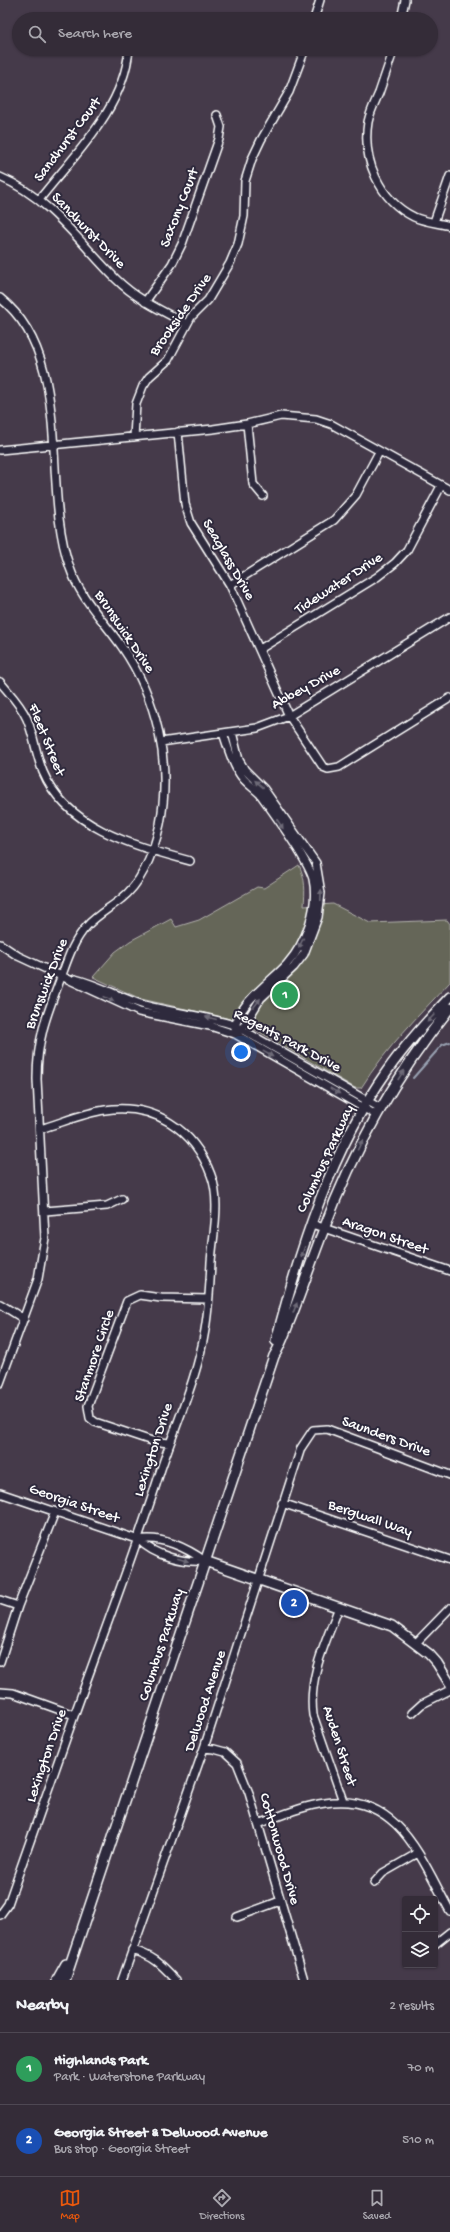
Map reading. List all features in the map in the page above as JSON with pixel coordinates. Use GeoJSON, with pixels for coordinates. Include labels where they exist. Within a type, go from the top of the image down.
{"type":"FeatureCollection","features":[{"type":"Feature","properties":{"kind":"main road","name":"Columbus Parkway"},"geometry":{"type":"LineString","coordinates":[[274,1356],[281,1324],[312,1224],[328,1181],[367,1105],[386,1072],[412,1038],[450,998]]}},
{"type":"Feature","properties":{"kind":"main road","name":"Columbus Parkway"},"geometry":{"type":"LineString","coordinates":[[65,1980],[274,1356],[296,1305],[345,1175],[378,1112],[411,1060],[450,1008]]}},
{"type":"Feature","properties":{"kind":"main road","name":"Georgia Street"},"geometry":{"type":"LineString","coordinates":[[204,1562],[392,1626],[416,1643],[437,1663],[450,1684]]}},
{"type":"Feature","properties":{"kind":"main road","name":"Columbus Parkway"},"geometry":{"type":"LineString","coordinates":[[57,1980],[78,1942]]}},
{"type":"Feature","properties":{"kind":"street"},"geometry":{"type":"LineString","coordinates":[[316,12],[320,0]]}},
{"type":"Feature","properties":{"kind":"street"},"geometry":{"type":"LineString","coordinates":[[402,12],[405,0]]}},
{"type":"Feature","properties":{"kind":"street","name":"Sandhurst Court"},"geometry":{"type":"LineString","coordinates":[[39,200],[102,121],[125,74],[128,56]]}},
{"type":"Feature","properties":{"kind":"street","name":"Brookside Drive"},"geometry":{"type":"LineString","coordinates":[[134,437],[134,418],[138,396],[149,377],[168,360],[187,324],[208,300],[230,264],[238,244],[244,216],[246,181],[252,159],[261,140],[289,92],[302,56]]}},
{"type":"Feature","properties":{"kind":"street"},"geometry":{"type":"LineString","coordinates":[[391,56],[368,120],[366,141],[368,160],[377,181],[386,194],[399,208],[415,217],[450,226]]}},
{"type":"Feature","properties":{"kind":"street","name":"Saxony Court"},"geometry":{"type":"LineString","coordinates":[[145,302],[172,264],[182,244],[219,139],[221,127],[217,115]]}},
{"type":"Feature","properties":{"kind":"street"},"geometry":{"type":"LineString","coordinates":[[434,222],[450,176]]}},
{"type":"Feature","properties":{"kind":"street","name":"Sandhurst Drive"},"geometry":{"type":"LineString","coordinates":[[0,177],[20,186],[58,216],[116,279],[145,302],[187,324]]}},
{"type":"Feature","properties":{"kind":"street","name":"Brunswick Drive"},"geometry":{"type":"LineString","coordinates":[[0,298],[15,313],[28,332],[41,357],[48,388],[58,506],[69,567],[79,589],[137,669],[149,696],[161,742],[164,783],[163,807],[153,850],[140,878],[131,890],[83,930],[68,956],[62,976],[44,1021],[40,1039],[37,1080],[45,1211],[45,1238],[42,1265],[0,1383]]}},
{"type":"Feature","properties":{"kind":"street"},"geometry":{"type":"LineString","coordinates":[[0,450],[213,429],[247,424],[281,416],[316,419],[330,424],[450,490]]}},
{"type":"Feature","properties":{"kind":"street"},"geometry":{"type":"LineString","coordinates":[[247,424],[253,484],[263,496]]}},
{"type":"Feature","properties":{"kind":"street","name":"Seaglass Drive"},"geometry":{"type":"LineString","coordinates":[[178,432],[185,504],[191,523],[230,585],[289,716],[319,762],[328,769],[339,767],[450,698]]}},
{"type":"Feature","properties":{"kind":"street"},"geometry":{"type":"LineString","coordinates":[[230,585],[334,520],[356,495],[379,452]]}},
{"type":"Feature","properties":{"kind":"street","name":"Tidewater Drive"},"geometry":{"type":"LineString","coordinates":[[260,649],[377,577],[395,563],[407,550],[442,486]]}},
{"type":"Feature","properties":{"kind":"street","name":"Abbey Drive"},"geometry":{"type":"LineString","coordinates":[[161,742],[257,728],[289,716],[450,617]]}},
{"type":"Feature","properties":{"kind":"street","name":"Fleet Street"},"geometry":{"type":"LineString","coordinates":[[0,682],[19,704],[27,718],[44,773],[64,803],[89,824],[153,850],[190,861]]}},
{"type":"Feature","properties":{"kind":"street"},"geometry":{"type":"LineString","coordinates":[[223,733],[233,762],[239,774],[259,793],[309,866],[314,893],[311,916],[299,947],[289,962],[255,994],[234,1025],[235,1034],[242,1029],[260,998],[294,967],[304,954],[318,917],[322,893],[316,863],[264,788],[245,770],[239,760],[232,732]]}},
{"type":"Feature","properties":{"kind":"street","name":"Regents Park Drive"},"geometry":{"type":"LineString","coordinates":[[0,944],[18,956],[139,1012],[210,1026],[235,1034],[367,1105]]}},
{"type":"Feature","properties":{"kind":"street","name":"Regents Park Drive"},"geometry":{"type":"LineString","coordinates":[[62,976],[90,983],[143,1004],[212,1018],[234,1025],[378,1112]]}},
{"type":"Feature","properties":{"kind":"street","name":"Lexington Drive"},"geometry":{"type":"LineString","coordinates":[[0,1915],[8,1904],[74,1715],[139,1540],[205,1331],[215,1191],[212,1176],[198,1150],[182,1130],[170,1121],[157,1116],[123,1108],[103,1110],[40,1129]]}},
{"type":"Feature","properties":{"kind":"street"},"geometry":{"type":"LineString","coordinates":[[45,1211],[107,1206],[122,1199]]}},
{"type":"Feature","properties":{"kind":"street","name":"Aragon Street"},"geometry":{"type":"LineString","coordinates":[[312,1224],[450,1272]]}},
{"type":"Feature","properties":{"kind":"street","name":"Stanmore Circle"},"geometry":{"type":"LineString","coordinates":[[169,1443],[152,1441],[95,1422],[90,1418],[88,1406],[127,1301],[140,1296],[208,1299]]}},
{"type":"Feature","properties":{"kind":"street"},"geometry":{"type":"LineString","coordinates":[[0,1304],[24,1318]]}},
{"type":"Feature","properties":{"kind":"street","name":"Saunders Drive"},"geometry":{"type":"LineString","coordinates":[[313,1430],[327,1430],[450,1475]]}},
{"type":"Feature","properties":{"kind":"street","name":"Delwood Avenue"},"geometry":{"type":"LineString","coordinates":[[122,1980],[204,1748],[301,1448],[313,1430]]}},
{"type":"Feature","properties":{"kind":"street","name":"Georgia Street"},"geometry":{"type":"LineString","coordinates":[[0,1493],[139,1540],[147,1548],[188,1562],[204,1562]]}},
{"type":"Feature","properties":{"kind":"street","name":"Bergwall Way"},"geometry":{"type":"LineString","coordinates":[[282,1503],[450,1560]]}},
{"type":"Feature","properties":{"kind":"street"},"geometry":{"type":"LineString","coordinates":[[0,1662],[18,1606],[54,1512]]}},
{"type":"Feature","properties":{"kind":"street","name":"Georgia Street"},"geometry":{"type":"LineString","coordinates":[[139,1540],[150,1538],[192,1552],[204,1562]]}},
{"type":"Feature","properties":{"kind":"street"},"geometry":{"type":"LineString","coordinates":[[0,1600],[18,1606]]}},
{"type":"Feature","properties":{"kind":"street","name":"Auden Street"},"geometry":{"type":"LineString","coordinates":[[339,1607],[314,1675],[311,1700],[313,1714],[343,1801]]}},
{"type":"Feature","properties":{"kind":"street"},"geometry":{"type":"LineString","coordinates":[[416,1643],[450,1608]]}},
{"type":"Feature","properties":{"kind":"street"},"geometry":{"type":"LineString","coordinates":[[412,1713],[422,1704],[450,1690]]}},
{"type":"Feature","properties":{"kind":"street"},"geometry":{"type":"LineString","coordinates":[[0,1692],[13,1693],[74,1715]]}},
{"type":"Feature","properties":{"kind":"street","name":"Cottonwood Drive"},"geometry":{"type":"LineString","coordinates":[[204,1748],[214,1748],[225,1752],[237,1763],[249,1793],[304,1980]]}},
{"type":"Feature","properties":{"kind":"street"},"geometry":{"type":"LineString","coordinates":[[258,1824],[324,1803],[343,1801],[363,1804],[381,1812],[402,1828],[418,1853],[450,1911]]}},
{"type":"Feature","properties":{"kind":"street"},"geometry":{"type":"LineString","coordinates":[[374,1883],[383,1873],[418,1853]]}},
{"type":"Feature","properties":{"kind":"street"},"geometry":{"type":"LineString","coordinates":[[237,1917],[280,1901]]}},
{"type":"Feature","properties":{"kind":"street"},"geometry":{"type":"LineString","coordinates":[[438,1942],[450,1932]]}},
{"type":"Feature","properties":{"kind":"street"},"geometry":{"type":"LineString","coordinates":[[132,1950],[149,1955],[158,1961],[176,1980]]}},
{"type":"Feature","properties":{"kind":"green space"},"geometry":{"type":"Polygon","coordinates":[[[299,865],[304,881],[304,906],[333,904],[370,923],[447,920],[450,924],[450,982],[414,1020],[381,1059],[361,1088],[355,1088],[258,1031],[226,1018],[141,999],[93,977],[115,952],[130,941],[171,919],[176,927],[199,920],[257,887],[264,888],[299,865]]]}},
{"type":"Feature","properties":{"kind":"waterway"},"geometry":{"type":"LineString","coordinates":[[413,1078],[442,1045],[450,1042]]}},
{"type":"Feature","properties":{"kind":"place","name":"Highlands Park"},"geometry":{"type":"Point","coordinates":[285,995]}},
{"type":"Feature","properties":{"kind":"place","name":"Georgia Street & Delwood Avenue"},"geometry":{"type":"Point","coordinates":[294,1603]}}]}
